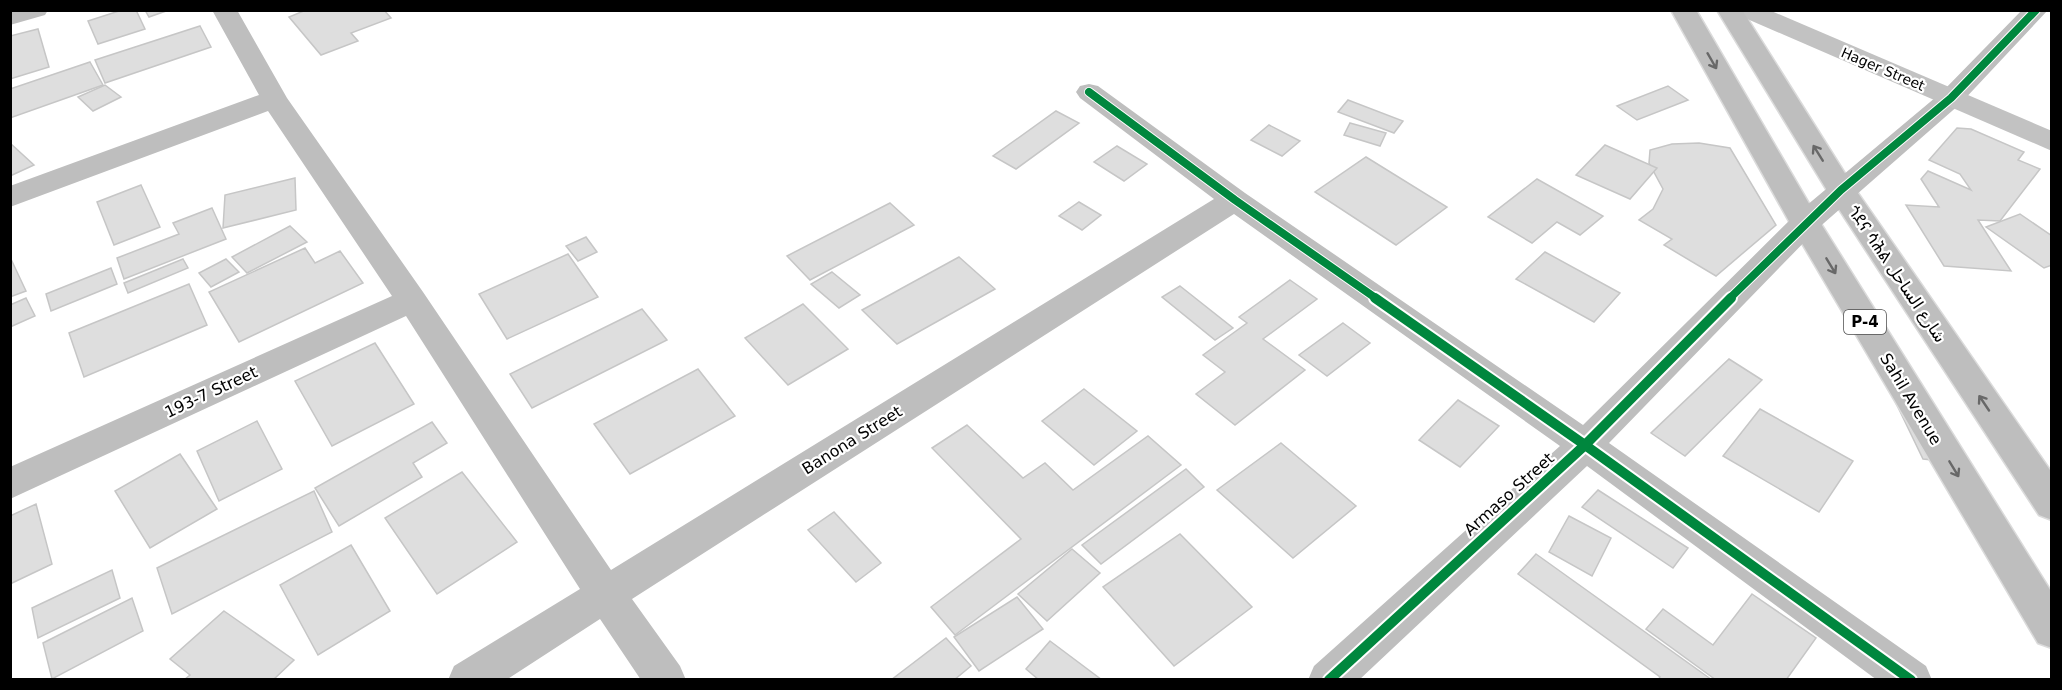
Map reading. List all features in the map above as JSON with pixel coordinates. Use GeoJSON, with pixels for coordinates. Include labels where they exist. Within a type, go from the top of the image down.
{"type":"FeatureCollection","features":[{"type":"Feature","properties":{"kind":"main road"},"geometry":{"type":"LineString","coordinates":[[10,18],[36,10]]}},
{"type":"Feature","properties":{"kind":"main road"},"geometry":{"type":"LineString","coordinates":[[224,10],[274,99],[412,300],[606,595],[665,680]]}},
{"type":"Feature","properties":{"kind":"main road","name":"Sahil Avenue"},"geometry":{"type":"LineString","coordinates":[[1683,10],[1805,223],[2052,630]]}},
{"type":"Feature","properties":{"kind":"main road","name":"ጎደና ሳሕል شارع الساحل"},"geometry":{"type":"LineString","coordinates":[[1729,10],[1841,190],[2052,504]]}},
{"type":"Feature","properties":{"kind":"main road","name":"Armaso Street"},"geometry":{"type":"LineString","coordinates":[[1329,680],[1585,445],[1805,223],[1951,98],[2036,10]]}},
{"type":"Feature","properties":{"kind":"main road"},"geometry":{"type":"LineString","coordinates":[[1089,92],[1235,200],[1585,445],[1911,680]]}},
{"type":"Feature","properties":{"kind":"main road"},"geometry":{"type":"LineString","coordinates":[[10,197],[274,99]]}},
{"type":"Feature","properties":{"kind":"main road","name":"Banona Street"},"geometry":{"type":"LineString","coordinates":[[469,680],[1235,200]]}},
{"type":"Feature","properties":{"kind":"main road","name":"193-7 Street"},"geometry":{"type":"LineString","coordinates":[[10,484],[412,300]]}},
{"type":"Feature","properties":{"kind":"street","name":"Hager Street"},"geometry":{"type":"LineString","coordinates":[[1747,10],[2052,142]]}},
{"type":"Feature","properties":{"kind":"building"},"geometry":{"type":"Polygon","coordinates":[[[122,10],[136,10],[145,29],[98,44],[88,21],[122,10]]]}},
{"type":"Feature","properties":{"kind":"building"},"geometry":{"type":"Polygon","coordinates":[[[145,10],[169,10],[149,17],[145,10]]]}},
{"type":"Feature","properties":{"kind":"building"},"geometry":{"type":"Polygon","coordinates":[[[306,10],[384,10],[391,18],[351,33],[358,41],[321,55],[289,17],[306,10]]]}},
{"type":"Feature","properties":{"kind":"building"},"geometry":{"type":"Polygon","coordinates":[[[200,26],[211,47],[105,83],[95,60],[200,26]]]}},
{"type":"Feature","properties":{"kind":"building"},"geometry":{"type":"Polygon","coordinates":[[[38,29],[49,67],[10,79],[10,36],[38,29]]]}},
{"type":"Feature","properties":{"kind":"building"},"geometry":{"type":"Polygon","coordinates":[[[90,62],[103,85],[10,118],[10,89],[90,62]]]}},
{"type":"Feature","properties":{"kind":"building"},"geometry":{"type":"Polygon","coordinates":[[[105,85],[121,97],[93,111],[78,97],[105,85]]]}},
{"type":"Feature","properties":{"kind":"building"},"geometry":{"type":"Polygon","coordinates":[[[1668,86],[1688,100],[1637,120],[1617,106],[1668,86]]]}},
{"type":"Feature","properties":{"kind":"building"},"geometry":{"type":"Polygon","coordinates":[[[1348,100],[1403,121],[1394,133],[1338,112],[1348,100]]]}},
{"type":"Feature","properties":{"kind":"building"},"geometry":{"type":"Polygon","coordinates":[[[1056,111],[1079,123],[1016,169],[993,156],[1056,111]]]}},
{"type":"Feature","properties":{"kind":"building"},"geometry":{"type":"Polygon","coordinates":[[[1350,123],[1386,133],[1380,146],[1344,135],[1350,123]]]}},
{"type":"Feature","properties":{"kind":"building"},"geometry":{"type":"Polygon","coordinates":[[[1269,125],[1300,141],[1282,156],[1251,140],[1269,125]]]}},
{"type":"Feature","properties":{"kind":"building"},"geometry":{"type":"Polygon","coordinates":[[[1957,128],[1971,129],[2024,152],[2018,160],[2040,169],[2000,221],[1978,220],[2011,271],[1944,266],[1906,205],[1939,207],[1921,179],[1928,171],[1971,190],[1960,174],[1929,160],[1957,128]]]}},
{"type":"Feature","properties":{"kind":"building"},"geometry":{"type":"Polygon","coordinates":[[[10,143],[34,165],[10,176],[10,143]]]}},
{"type":"Feature","properties":{"kind":"building"},"geometry":{"type":"Polygon","coordinates":[[[1699,143],[1730,148],[1776,225],[1716,276],[1664,245],[1672,239],[1639,220],[1653,209],[1663,189],[1649,163],[1650,150],[1672,144],[1699,143]]]}},
{"type":"Feature","properties":{"kind":"building"},"geometry":{"type":"Polygon","coordinates":[[[1605,145],[1657,168],[1630,199],[1576,175],[1605,145]]]}},
{"type":"Feature","properties":{"kind":"building"},"geometry":{"type":"Polygon","coordinates":[[[1117,146],[1147,164],[1124,181],[1094,162],[1117,146]]]}},
{"type":"Feature","properties":{"kind":"building"},"geometry":{"type":"Polygon","coordinates":[[[1366,157],[1447,207],[1396,245],[1315,192],[1366,157]]]}},
{"type":"Feature","properties":{"kind":"building"},"geometry":{"type":"Polygon","coordinates":[[[295,178],[296,210],[223,228],[225,195],[295,178]]]}},
{"type":"Feature","properties":{"kind":"building"},"geometry":{"type":"Polygon","coordinates":[[[1537,179],[1603,216],[1580,235],[1557,222],[1532,243],[1488,217],[1537,179]]]}},
{"type":"Feature","properties":{"kind":"building"},"geometry":{"type":"Polygon","coordinates":[[[141,185],[160,227],[114,245],[97,202],[141,185]]]}},
{"type":"Feature","properties":{"kind":"building"},"geometry":{"type":"Polygon","coordinates":[[[1079,202],[1101,215],[1082,230],[1059,216],[1079,202]]]}},
{"type":"Feature","properties":{"kind":"building"},"geometry":{"type":"Polygon","coordinates":[[[890,203],[914,225],[810,280],[787,256],[890,203]]]}},
{"type":"Feature","properties":{"kind":"building"},"geometry":{"type":"Polygon","coordinates":[[[212,208],[226,239],[124,279],[117,258],[179,234],[173,223],[212,208]]]}},
{"type":"Feature","properties":{"kind":"building"},"geometry":{"type":"Polygon","coordinates":[[[2020,214],[2052,236],[2052,265],[2044,268],[1986,227],[2020,214]]]}},
{"type":"Feature","properties":{"kind":"building"},"geometry":{"type":"Polygon","coordinates":[[[290,226],[307,242],[247,273],[232,257],[290,226]]]}},
{"type":"Feature","properties":{"kind":"building"},"geometry":{"type":"Polygon","coordinates":[[[586,237],[597,252],[578,261],[566,246],[586,237]]]}},
{"type":"Feature","properties":{"kind":"building"},"geometry":{"type":"Polygon","coordinates":[[[305,248],[315,263],[340,251],[363,283],[239,342],[209,292],[305,248]]]}},
{"type":"Feature","properties":{"kind":"building"},"geometry":{"type":"Polygon","coordinates":[[[1545,252],[1620,293],[1594,322],[1516,279],[1545,252]]]}},
{"type":"Feature","properties":{"kind":"building"},"geometry":{"type":"Polygon","coordinates":[[[568,254],[598,297],[507,339],[479,294],[568,254]]]}},
{"type":"Feature","properties":{"kind":"building"},"geometry":{"type":"Polygon","coordinates":[[[10,257],[26,291],[10,297],[10,257]]]}},
{"type":"Feature","properties":{"kind":"building"},"geometry":{"type":"Polygon","coordinates":[[[959,257],[995,289],[897,344],[862,310],[959,257]]]}},
{"type":"Feature","properties":{"kind":"building"},"geometry":{"type":"Polygon","coordinates":[[[183,259],[188,268],[128,293],[124,283],[183,259]]]}},
{"type":"Feature","properties":{"kind":"building"},"geometry":{"type":"Polygon","coordinates":[[[226,259],[239,272],[211,287],[199,273],[226,259]]]}},
{"type":"Feature","properties":{"kind":"building"},"geometry":{"type":"Polygon","coordinates":[[[111,268],[117,284],[51,311],[46,294],[111,268]]]}},
{"type":"Feature","properties":{"kind":"building"},"geometry":{"type":"Polygon","coordinates":[[[832,272],[860,295],[839,308],[811,284],[832,272]]]}},
{"type":"Feature","properties":{"kind":"building"},"geometry":{"type":"Polygon","coordinates":[[[1290,280],[1317,299],[1263,339],[1305,370],[1235,425],[1196,394],[1225,372],[1203,355],[1247,323],[1239,317],[1290,280]]]}},
{"type":"Feature","properties":{"kind":"building"},"geometry":{"type":"Polygon","coordinates":[[[189,284],[207,325],[84,377],[69,333],[189,284]]]}},
{"type":"Feature","properties":{"kind":"building"},"geometry":{"type":"Polygon","coordinates":[[[1180,286],[1233,328],[1215,340],[1162,297],[1180,286]]]}},
{"type":"Feature","properties":{"kind":"building"},"geometry":{"type":"Polygon","coordinates":[[[26,298],[35,316],[10,327],[10,305],[26,298]]]}},
{"type":"Feature","properties":{"kind":"building"},"geometry":{"type":"Polygon","coordinates":[[[803,304],[848,349],[788,385],[745,338],[803,304]]]}},
{"type":"Feature","properties":{"kind":"building"},"geometry":{"type":"Polygon","coordinates":[[[642,309],[667,340],[532,408],[510,374],[642,309]]]}},
{"type":"Feature","properties":{"kind":"building"},"geometry":{"type":"Polygon","coordinates":[[[1343,323],[1370,343],[1327,376],[1299,355],[1343,323]]]}},
{"type":"Feature","properties":{"kind":"building"},"geometry":{"type":"Polygon","coordinates":[[[375,343],[414,404],[332,446],[295,381],[375,343]]]}},
{"type":"Feature","properties":{"kind":"building"},"geometry":{"type":"Polygon","coordinates":[[[1729,359],[1762,380],[1685,456],[1651,433],[1729,359]]]}},
{"type":"Feature","properties":{"kind":"building"},"geometry":{"type":"Polygon","coordinates":[[[698,369],[735,416],[630,474],[594,424],[698,369]]]}},
{"type":"Feature","properties":{"kind":"building"},"geometry":{"type":"Polygon","coordinates":[[[1084,389],[1137,431],[1094,465],[1042,421],[1084,389]]]}},
{"type":"Feature","properties":{"kind":"building"},"geometry":{"type":"Polygon","coordinates":[[[1894,399],[1912,401],[1943,461],[1923,459],[1894,399]]]}},
{"type":"Feature","properties":{"kind":"building"},"geometry":{"type":"Polygon","coordinates":[[[1458,400],[1499,426],[1460,467],[1419,440],[1458,400]]]}},
{"type":"Feature","properties":{"kind":"building"},"geometry":{"type":"Polygon","coordinates":[[[1760,409],[1853,461],[1819,512],[1723,456],[1760,409]]]}},
{"type":"Feature","properties":{"kind":"building"},"geometry":{"type":"Polygon","coordinates":[[[257,421],[282,469],[219,501],[197,451],[257,421]]]}},
{"type":"Feature","properties":{"kind":"building"},"geometry":{"type":"Polygon","coordinates":[[[432,422],[447,443],[413,463],[422,477],[339,526],[315,488],[432,422]]]}},
{"type":"Feature","properties":{"kind":"building"},"geometry":{"type":"Polygon","coordinates":[[[967,425],[1023,478],[1045,463],[1073,490],[1148,436],[1181,465],[955,635],[931,607],[1021,539],[932,448],[967,425]]]}},
{"type":"Feature","properties":{"kind":"building"},"geometry":{"type":"Polygon","coordinates":[[[1281,443],[1356,506],[1293,558],[1217,490],[1281,443]]]}},
{"type":"Feature","properties":{"kind":"building"},"geometry":{"type":"Polygon","coordinates":[[[180,454],[217,509],[150,548],[115,491],[180,454]]]}},
{"type":"Feature","properties":{"kind":"building"},"geometry":{"type":"Polygon","coordinates":[[[1186,469],[1204,487],[1101,564],[1082,545],[1186,469]]]}},
{"type":"Feature","properties":{"kind":"building"},"geometry":{"type":"Polygon","coordinates":[[[462,472],[517,542],[437,594],[385,518],[462,472]]]}},
{"type":"Feature","properties":{"kind":"building"},"geometry":{"type":"Polygon","coordinates":[[[1598,490],[1688,548],[1673,568],[1582,507],[1598,490]]]}},
{"type":"Feature","properties":{"kind":"building"},"geometry":{"type":"Polygon","coordinates":[[[314,491],[332,532],[172,614],[157,568],[314,491]]]}},
{"type":"Feature","properties":{"kind":"building"},"geometry":{"type":"Polygon","coordinates":[[[36,504],[52,564],[10,584],[10,516],[36,504]]]}},
{"type":"Feature","properties":{"kind":"building"},"geometry":{"type":"Polygon","coordinates":[[[834,512],[881,563],[856,582],[808,530],[834,512]]]}},
{"type":"Feature","properties":{"kind":"building"},"geometry":{"type":"Polygon","coordinates":[[[1569,516],[1611,538],[1592,576],[1549,552],[1569,516]]]}},
{"type":"Feature","properties":{"kind":"building"},"geometry":{"type":"Polygon","coordinates":[[[1180,534],[1252,607],[1174,666],[1103,587],[1180,534]]]}},
{"type":"Feature","properties":{"kind":"building"},"geometry":{"type":"Polygon","coordinates":[[[351,545],[390,611],[318,655],[280,585],[351,545]]]}},
{"type":"Feature","properties":{"kind":"building"},"geometry":{"type":"Polygon","coordinates":[[[1072,549],[1100,573],[1047,621],[1018,594],[1072,549]]]}},
{"type":"Feature","properties":{"kind":"building"},"geometry":{"type":"Polygon","coordinates":[[[1536,554],[1712,680],[1658,680],[1660,677],[1518,574],[1536,554]]]}},
{"type":"Feature","properties":{"kind":"building"},"geometry":{"type":"Polygon","coordinates":[[[112,570],[120,598],[38,638],[32,608],[112,570]]]}},
{"type":"Feature","properties":{"kind":"building"},"geometry":{"type":"Polygon","coordinates":[[[1752,594],[1816,638],[1786,680],[1716,680],[1646,629],[1663,609],[1713,645],[1752,594]]]}},
{"type":"Feature","properties":{"kind":"building"},"geometry":{"type":"Polygon","coordinates":[[[1017,597],[1043,629],[979,671],[954,637],[1017,597]]]}},
{"type":"Feature","properties":{"kind":"building"},"geometry":{"type":"Polygon","coordinates":[[[132,598],[143,631],[52,679],[43,643],[132,598]]]}},
{"type":"Feature","properties":{"kind":"building"},"geometry":{"type":"Polygon","coordinates":[[[224,611],[294,660],[273,680],[184,680],[190,675],[170,659],[224,611]]]}},
{"type":"Feature","properties":{"kind":"building"},"geometry":{"type":"Polygon","coordinates":[[[946,638],[971,666],[954,680],[891,680],[946,638]]]}},
{"type":"Feature","properties":{"kind":"building"},"geometry":{"type":"Polygon","coordinates":[[[1050,641],[1102,680],[1039,680],[1026,669],[1050,641]]]}},
{"type":"Feature","properties":{"kind":"cycle path"},"geometry":{"type":"LineString","coordinates":[[1329,680],[1585,445],[1805,223],[1951,98],[2036,10]]}},
{"type":"Feature","properties":{"kind":"cycle path"},"geometry":{"type":"LineString","coordinates":[[1089,92],[1235,200],[1585,445],[1911,680]]}}]}
